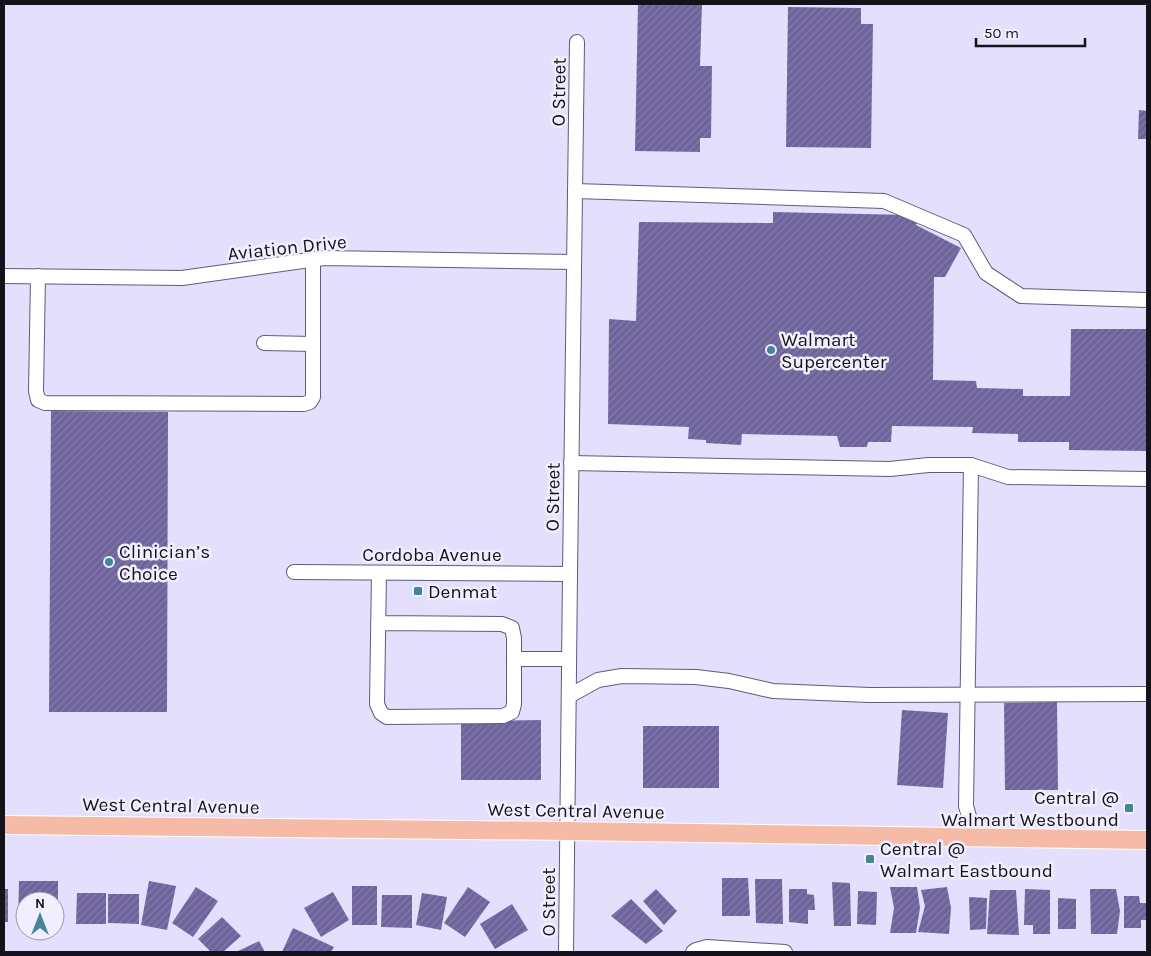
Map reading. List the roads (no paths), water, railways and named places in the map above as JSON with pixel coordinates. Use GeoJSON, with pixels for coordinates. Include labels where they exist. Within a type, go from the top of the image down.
{"type":"FeatureCollection","features":[{"type":"Feature","properties":{"kind":"main road","name":"West Central Avenue"},"geometry":{"type":"LineString","coordinates":[[4,825],[1147,840]]}},
{"type":"Feature","properties":{"kind":"street","name":"O Street"},"geometry":{"type":"LineString","coordinates":[[566,952],[577,42]]}},
{"type":"Feature","properties":{"kind":"street"},"geometry":{"type":"LineString","coordinates":[[576,191],[884,201],[964,235],[986,273],[1021,296],[1147,300]]}},
{"type":"Feature","properties":{"kind":"street","name":"Aviation Drive"},"geometry":{"type":"LineString","coordinates":[[4,276],[182,278],[324,258],[574,262]]}},
{"type":"Feature","properties":{"kind":"street"},"geometry":{"type":"LineString","coordinates":[[38,276],[36,391],[38,400],[45,403],[304,404],[310,402],[313,396],[313,259]]}},
{"type":"Feature","properties":{"kind":"street"},"geometry":{"type":"LineString","coordinates":[[264,343],[313,344]]}},
{"type":"Feature","properties":{"kind":"street"},"geometry":{"type":"LineString","coordinates":[[572,463],[890,469],[928,465],[971,465],[1008,478],[1147,478]]}},
{"type":"Feature","properties":{"kind":"street"},"geometry":{"type":"LineString","coordinates":[[971,465],[966,806],[975,838]]}},
{"type":"Feature","properties":{"kind":"street","name":"Cordoba Avenue"},"geometry":{"type":"LineString","coordinates":[[294,572],[570,574]]}},
{"type":"Feature","properties":{"kind":"street"},"geometry":{"type":"LineString","coordinates":[[378,623],[502,624],[512,628],[514,638],[514,704],[512,712],[503,716],[387,717],[381,713],[377,704],[378,623],[379,573]]}},
{"type":"Feature","properties":{"kind":"street"},"geometry":{"type":"LineString","coordinates":[[514,659],[569,659]]}},
{"type":"Feature","properties":{"kind":"street"},"geometry":{"type":"LineString","coordinates":[[568,696],[598,680],[622,676],[704,678],[788,692],[869,695],[1147,694]]}},
{"type":"Feature","properties":{"kind":"street"},"geometry":{"type":"LineString","coordinates":[[694,951],[707,947],[785,952]]}},
{"type":"Feature","properties":{"kind":"place","name":"Walmart Supercenter"},"geometry":{"type":"Point","coordinates":[771,350]}},
{"type":"Feature","properties":{"kind":"place","name":"Clinician’s Choice"},"geometry":{"type":"Point","coordinates":[109,562]}},
{"type":"Feature","properties":{"kind":"place","name":"Denmat"},"geometry":{"type":"Point","coordinates":[418,591]}},
{"type":"Feature","properties":{"kind":"place","name":"Central @ Walmart Westbound"},"geometry":{"type":"Point","coordinates":[1129,808]}},
{"type":"Feature","properties":{"kind":"place","name":"Central @ Walmart Eastbound"},"geometry":{"type":"Point","coordinates":[870,859]}}]}
